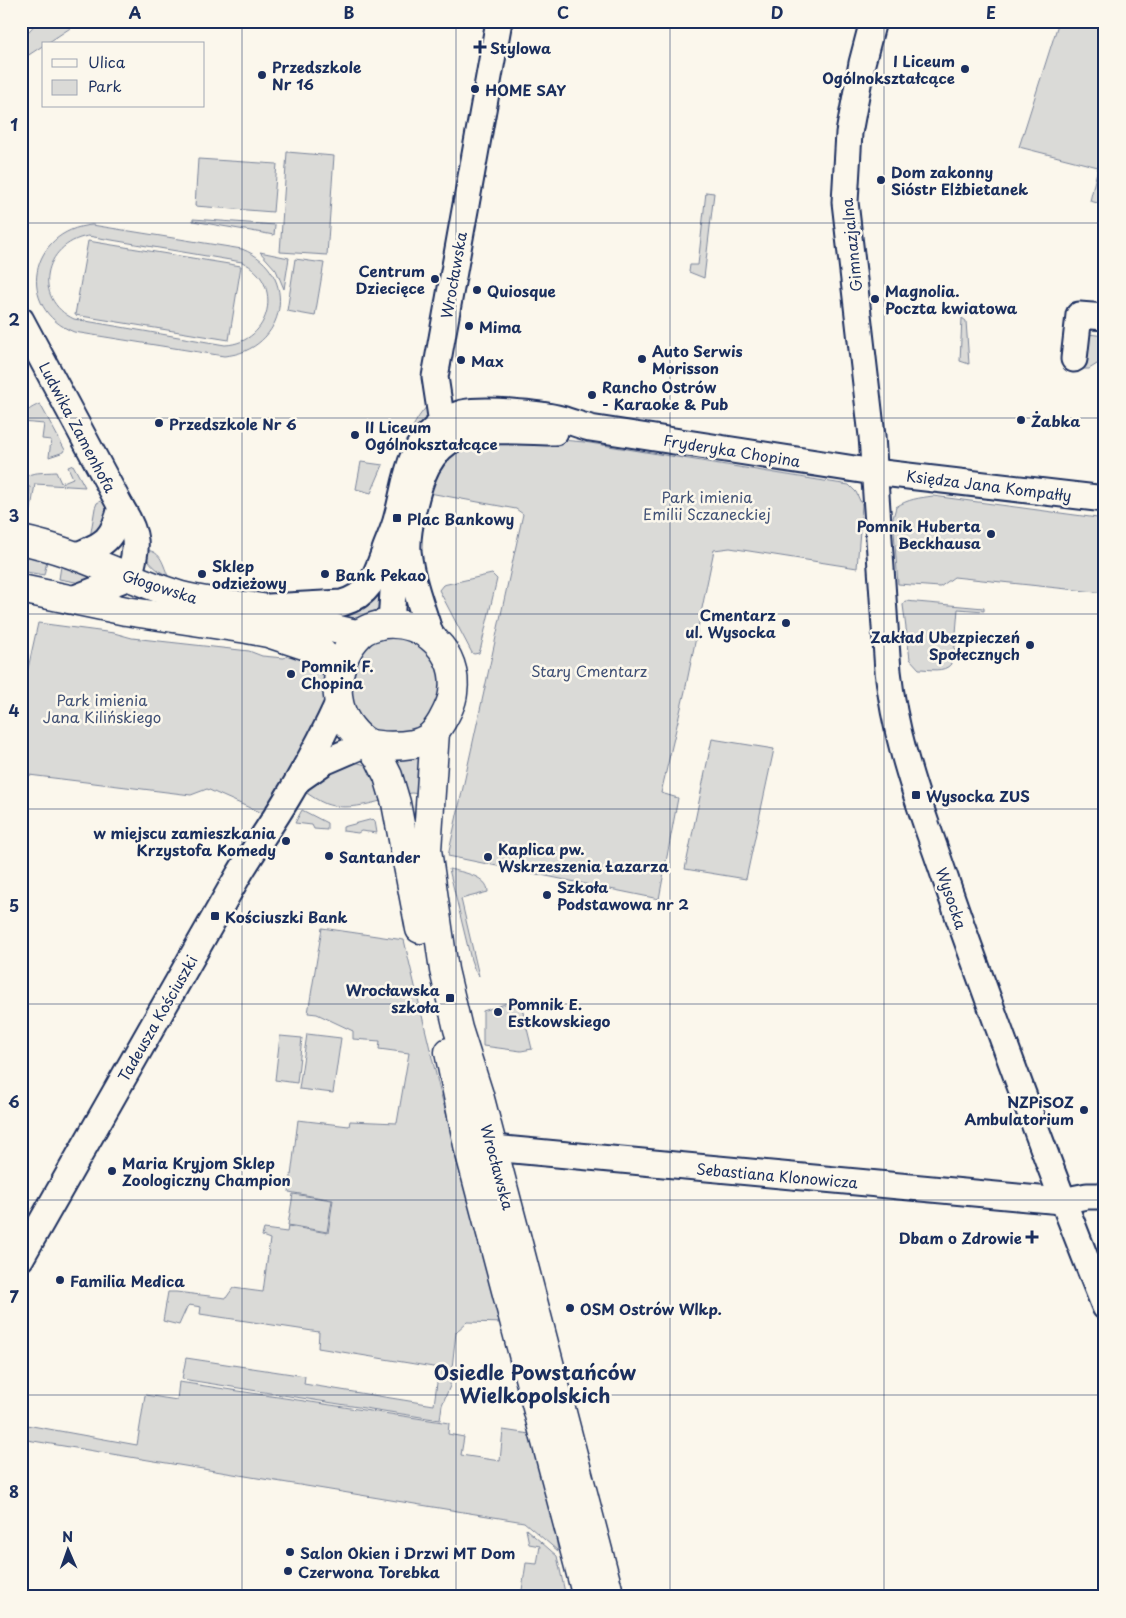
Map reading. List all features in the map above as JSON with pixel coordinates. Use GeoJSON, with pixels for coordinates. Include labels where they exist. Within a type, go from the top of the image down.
{"type":"FeatureCollection","features":[{"type":"Feature","properties":{"kind":"main road","name":"Głogowska"},"geometry":{"type":"LineString","coordinates":[[21,540],[59,549],[175,594],[191,598],[261,607],[337,630],[360,634]]}},
{"type":"Feature","properties":{"kind":"main road","name":"Głogowska"},"geometry":{"type":"LineString","coordinates":[[21,589],[137,613],[268,633],[321,652],[340,672]]}},
{"type":"Feature","properties":{"kind":"main road"},"geometry":{"type":"LineString","coordinates":[[392,624],[409,625],[431,636],[446,654],[454,678],[451,703],[435,732],[423,741],[413,744],[384,745],[368,743],[356,734],[348,724],[339,701],[340,672],[346,654],[360,634],[373,627],[392,624]]}},
{"type":"Feature","properties":{"kind":"main road","name":"Wrocławska"},"geometry":{"type":"LineString","coordinates":[[435,732],[427,850],[444,970],[450,998],[479,1095],[610,1597]]}},
{"type":"Feature","properties":{"kind":"main road","name":"Wrocławska"},"geometry":{"type":"LineString","coordinates":[[368,743],[379,758],[388,776],[396,803],[420,931],[450,1058],[469,1150],[587,1597]]}},
{"type":"Feature","properties":{"kind":"street","name":"Wrocławska"},"geometry":{"type":"LineString","coordinates":[[451,429],[434,377],[499,21]]}},
{"type":"Feature","properties":{"kind":"street","name":"Gimnazjalna"},"geometry":{"type":"LineString","coordinates":[[873,21],[862,63],[849,133],[845,202],[872,431],[874,472]]}},
{"type":"Feature","properties":{"kind":"street"},"geometry":{"type":"LineString","coordinates":[[1074,358],[1080,315],[1105,317]]}},
{"type":"Feature","properties":{"kind":"street","name":"Ludwika Zamenhofa"},"geometry":{"type":"LineString","coordinates":[[21,320],[131,523],[136,544],[129,577]]}},
{"type":"Feature","properties":{"kind":"street","name":"Fryderyka Chopina"},"geometry":{"type":"LineString","coordinates":[[451,429],[455,416],[470,412],[503,412],[560,418],[590,428],[874,472]]}},
{"type":"Feature","properties":{"kind":"street"},"geometry":{"type":"LineString","coordinates":[[261,607],[342,603],[361,595],[376,573],[397,518],[408,468],[415,452],[427,437],[451,429]]}},
{"type":"Feature","properties":{"kind":"street"},"geometry":{"type":"LineString","coordinates":[[431,636],[410,565],[408,540],[420,480],[434,454],[444,446],[451,429]]}},
{"type":"Feature","properties":{"kind":"street","name":"Księdza Jana Kompałły"},"geometry":{"type":"LineString","coordinates":[[874,472],[1105,499]]}},
{"type":"Feature","properties":{"kind":"street","name":"Wysocka"},"geometry":{"type":"LineString","coordinates":[[874,472],[889,679],[901,748],[958,915],[1062,1201],[1105,1307]]}},
{"type":"Feature","properties":{"kind":"street","name":"Ludwika Zamenhofa"},"geometry":{"type":"LineString","coordinates":[[75,556],[104,542],[117,524],[121,507]]}},
{"type":"Feature","properties":{"kind":"street"},"geometry":{"type":"LineString","coordinates":[[392,624],[397,518]]}},
{"type":"Feature","properties":{"kind":"street"},"geometry":{"type":"LineString","coordinates":[[70,600],[129,577]]}},
{"type":"Feature","properties":{"kind":"street","name":"Tadeusza Kościuszki"},"geometry":{"type":"LineString","coordinates":[[21,1258],[247,860],[324,734],[339,701]]}},
{"type":"Feature","properties":{"kind":"street","name":"Tadeusza Kościuszki"},"geometry":{"type":"LineString","coordinates":[[297,781],[324,762],[368,743]]}},
{"type":"Feature","properties":{"kind":"street","name":"Sebastiana Klonowicza"},"geometry":{"type":"LineString","coordinates":[[493,1148],[1062,1201],[1087,1196],[1105,1196]]}},
{"type":"Feature","properties":{"kind":"green space"},"geometry":{"type":"Polygon","coordinates":[[[38,21],[81,21],[49,42],[42,42],[42,46],[21,60],[21,40],[38,21]]]}},
{"type":"Feature","properties":{"kind":"green space"},"geometry":{"type":"Polygon","coordinates":[[[1059,21],[1105,21],[1105,205],[1090,201],[1098,167],[1019,147],[1059,21]]]}},
{"type":"Feature","properties":{"kind":"green space"},"geometry":{"type":"Polygon","coordinates":[[[287,152],[334,156],[327,255],[280,252],[287,152]]]}},
{"type":"Feature","properties":{"kind":"green space"},"geometry":{"type":"Polygon","coordinates":[[[198,159],[277,164],[273,212],[195,206],[198,159]]]}},
{"type":"Feature","properties":{"kind":"green space"},"geometry":{"type":"Polygon","coordinates":[[[706,192],[714,193],[704,278],[689,272],[690,265],[698,265],[706,192]]]}},
{"type":"Feature","properties":{"kind":"green space"},"geometry":{"type":"Polygon","coordinates":[[[193,219],[275,225],[274,235],[193,221],[193,219]]]}},
{"type":"Feature","properties":{"kind":"green space"},"geometry":{"type":"Polygon","coordinates":[[[92,225],[242,249],[261,260],[273,275],[279,292],[279,309],[273,326],[262,340],[245,351],[224,356],[74,332],[55,321],[43,306],[37,289],[37,272],[43,255],[54,241],[71,230],[92,225]],[[88,236],[73,241],[61,250],[53,261],[48,273],[48,286],[52,299],[61,310],[74,319],[225,345],[241,342],[253,334],[262,323],[267,310],[268,297],[264,283],[256,271],[242,262],[88,236]]]}},
{"type":"Feature","properties":{"kind":"green space"},"geometry":{"type":"Polygon","coordinates":[[[88,241],[241,266],[229,340],[75,315],[88,241]]]}},
{"type":"Feature","properties":{"kind":"green space"},"geometry":{"type":"Polygon","coordinates":[[[260,252],[289,258],[284,289],[276,270],[260,252]]]}},
{"type":"Feature","properties":{"kind":"green space"},"geometry":{"type":"Polygon","coordinates":[[[295,259],[324,263],[315,316],[287,311],[295,259]]]}},
{"type":"Feature","properties":{"kind":"green space"},"geometry":{"type":"Polygon","coordinates":[[[962,318],[966,321],[969,364],[960,361],[962,318]]]}},
{"type":"Feature","properties":{"kind":"green space"},"geometry":{"type":"Polygon","coordinates":[[[1088,334],[1105,336],[1105,359],[1089,369],[1083,369],[1088,334]]]}},
{"type":"Feature","properties":{"kind":"green space"},"geometry":{"type":"Polygon","coordinates":[[[431,402],[431,416],[408,445],[406,443],[413,426],[431,402]]]}},
{"type":"Feature","properties":{"kind":"green space"},"geometry":{"type":"Polygon","coordinates":[[[40,404],[65,450],[49,457],[51,440],[42,439],[44,424],[22,422],[28,410],[40,404]]]}},
{"type":"Feature","properties":{"kind":"green space","name":"Stary Cmentarz"},"geometry":{"type":"Polygon","coordinates":[[[528,437],[584,442],[849,485],[856,492],[862,505],[857,568],[730,548],[714,550],[685,691],[661,793],[678,798],[659,899],[448,856],[523,514],[516,509],[424,492],[451,447],[528,437]]]}},
{"type":"Feature","properties":{"kind":"green space"},"geometry":{"type":"Polygon","coordinates":[[[361,462],[383,465],[371,493],[356,489],[361,462]]]}},
{"type":"Feature","properties":{"kind":"green space"},"geometry":{"type":"Polygon","coordinates":[[[73,465],[85,487],[35,484],[30,515],[21,507],[21,505],[28,506],[30,487],[21,486],[21,479],[33,474],[56,472],[61,483],[73,478],[68,467],[73,465]]]}},
{"type":"Feature","properties":{"kind":"green space"},"geometry":{"type":"Polygon","coordinates":[[[933,496],[1105,519],[1105,593],[954,577],[940,587],[898,584],[893,518],[896,507],[918,498],[933,496]]]}},
{"type":"Feature","properties":{"kind":"green space"},"geometry":{"type":"Polygon","coordinates":[[[104,499],[108,507],[109,520],[90,538],[95,508],[97,503],[104,499]]]}},
{"type":"Feature","properties":{"kind":"green space"},"geometry":{"type":"Polygon","coordinates":[[[21,549],[48,556],[44,575],[21,571],[21,549]]]}},
{"type":"Feature","properties":{"kind":"green space"},"geometry":{"type":"Polygon","coordinates":[[[143,550],[154,552],[160,558],[168,576],[153,566],[143,550]]]}},
{"type":"Feature","properties":{"kind":"green space"},"geometry":{"type":"Polygon","coordinates":[[[62,560],[102,574],[81,583],[59,579],[62,560]]]}},
{"type":"Feature","properties":{"kind":"green space"},"geometry":{"type":"Polygon","coordinates":[[[492,574],[497,579],[481,647],[479,653],[474,654],[439,590],[443,585],[492,574]]]}},
{"type":"Feature","properties":{"kind":"green space"},"geometry":{"type":"Polygon","coordinates":[[[378,591],[387,593],[382,608],[362,618],[348,621],[325,611],[378,591]]]}},
{"type":"Feature","properties":{"kind":"green space"},"geometry":{"type":"Polygon","coordinates":[[[905,601],[984,608],[984,611],[958,609],[954,657],[949,657],[951,664],[940,670],[919,669],[910,659],[903,605],[905,601]]]}},
{"type":"Feature","properties":{"kind":"green space","name":"Park imienia Jana Kilińskiego"},"geometry":{"type":"Polygon","coordinates":[[[38,623],[114,633],[132,638],[249,651],[262,656],[284,658],[295,651],[317,665],[323,673],[326,685],[326,706],[268,816],[207,789],[191,795],[21,774],[21,713],[25,682],[38,623]]]}},
{"type":"Feature","properties":{"kind":"green space"},"geometry":{"type":"Polygon","coordinates":[[[386,637],[410,639],[432,656],[440,672],[440,694],[426,725],[404,738],[381,733],[365,725],[358,717],[353,698],[353,656],[367,644],[386,637]]]}},
{"type":"Feature","properties":{"kind":"green space"},"geometry":{"type":"Polygon","coordinates":[[[712,739],[774,749],[746,879],[685,869],[712,739]]]}},
{"type":"Feature","properties":{"kind":"green space"},"geometry":{"type":"Polygon","coordinates":[[[425,749],[421,794],[411,793],[401,796],[384,751],[425,749]]]}},
{"type":"Feature","properties":{"kind":"green space"},"geometry":{"type":"Polygon","coordinates":[[[354,762],[373,770],[380,780],[388,799],[357,806],[341,807],[323,803],[302,790],[309,782],[354,762]]]}},
{"type":"Feature","properties":{"kind":"green space"},"geometry":{"type":"Polygon","coordinates":[[[302,810],[327,823],[327,830],[314,829],[312,825],[295,823],[302,810]]]}},
{"type":"Feature","properties":{"kind":"green space"},"geometry":{"type":"Polygon","coordinates":[[[373,819],[377,833],[343,831],[343,827],[373,819]]]}},
{"type":"Feature","properties":{"kind":"green space"},"geometry":{"type":"Polygon","coordinates":[[[449,869],[479,878],[487,887],[488,892],[461,899],[479,976],[471,960],[449,869]]]}},
{"type":"Feature","properties":{"kind":"green space"},"geometry":{"type":"Polygon","coordinates":[[[322,928],[404,940],[439,1087],[505,1323],[467,1322],[456,1332],[450,1386],[442,1405],[440,1420],[182,1379],[186,1358],[305,1376],[304,1384],[434,1405],[439,1368],[318,1348],[319,1332],[200,1314],[201,1307],[189,1305],[179,1325],[163,1321],[168,1292],[226,1298],[233,1288],[263,1292],[270,1239],[262,1236],[264,1229],[287,1232],[288,1226],[328,1233],[333,1200],[289,1192],[298,1120],[349,1126],[350,1121],[397,1123],[409,1053],[379,1049],[380,1041],[353,1039],[353,1031],[317,1014],[308,1013],[322,928]]]}},
{"type":"Feature","properties":{"kind":"green space"},"geometry":{"type":"Polygon","coordinates":[[[517,1000],[521,1004],[532,1049],[521,1051],[483,1046],[483,1011],[517,1000]]]}},
{"type":"Feature","properties":{"kind":"green space"},"geometry":{"type":"Polygon","coordinates":[[[307,1034],[341,1038],[333,1093],[299,1089],[307,1034]]]}},
{"type":"Feature","properties":{"kind":"green space"},"geometry":{"type":"Polygon","coordinates":[[[280,1036],[302,1038],[297,1083],[275,1080],[280,1036]]]}},
{"type":"Feature","properties":{"kind":"green space"},"geometry":{"type":"Polygon","coordinates":[[[293,1194],[332,1200],[327,1232],[288,1225],[293,1194]]]}},
{"type":"Feature","properties":{"kind":"green space"},"geometry":{"type":"Polygon","coordinates":[[[179,1382],[449,1423],[448,1434],[464,1437],[461,1455],[500,1461],[503,1430],[530,1434],[552,1512],[558,1551],[524,1522],[21,1439],[21,1424],[137,1445],[145,1395],[177,1400],[179,1382]]]}},
{"type":"Feature","properties":{"kind":"green space"},"geometry":{"type":"Polygon","coordinates":[[[526,1529],[557,1556],[566,1597],[521,1597],[526,1563],[537,1564],[540,1546],[529,1544],[526,1529]]]}},
{"type":"Feature","properties":{"kind":"place","name":"Stylowa"},"geometry":{"type":"Point","coordinates":[480,47]}},
{"type":"Feature","properties":{"kind":"place","name":"I Liceum Ogólnokształcące"},"geometry":{"type":"Point","coordinates":[965,69]}},
{"type":"Feature","properties":{"kind":"place","name":"Przedszkole Nr 16"},"geometry":{"type":"Point","coordinates":[262,75]}},
{"type":"Feature","properties":{"kind":"place","name":"HOME SAY"},"geometry":{"type":"Point","coordinates":[475,89]}},
{"type":"Feature","properties":{"kind":"place","name":"Dom zakonny Sióstr Elżbietanek"},"geometry":{"type":"Point","coordinates":[881,180]}},
{"type":"Feature","properties":{"kind":"place","name":"Centrum Dziecięce"},"geometry":{"type":"Point","coordinates":[435,279]}},
{"type":"Feature","properties":{"kind":"place","name":"Quiosque"},"geometry":{"type":"Point","coordinates":[477,290]}},
{"type":"Feature","properties":{"kind":"place","name":"Magnolia. Poczta kwiatowa"},"geometry":{"type":"Point","coordinates":[875,299]}},
{"type":"Feature","properties":{"kind":"place","name":"Mima"},"geometry":{"type":"Point","coordinates":[469,326]}},
{"type":"Feature","properties":{"kind":"place","name":"Auto Serwis Morisson"},"geometry":{"type":"Point","coordinates":[642,359]}},
{"type":"Feature","properties":{"kind":"place","name":"Max"},"geometry":{"type":"Point","coordinates":[461,360]}},
{"type":"Feature","properties":{"kind":"place","name":"Rancho Ostrów - Karaoke & Pub"},"geometry":{"type":"Point","coordinates":[592,395]}},
{"type":"Feature","properties":{"kind":"place","name":"Żabka"},"geometry":{"type":"Point","coordinates":[1021,420]}},
{"type":"Feature","properties":{"kind":"place","name":"Przedszkole Nr 6"},"geometry":{"type":"Point","coordinates":[159,423]}},
{"type":"Feature","properties":{"kind":"place","name":"II Liceum Ogólnokształcące"},"geometry":{"type":"Point","coordinates":[355,435]}},
{"type":"Feature","properties":{"kind":"place","name":"Plac Bankowy"},"geometry":{"type":"Point","coordinates":[397,518]}},
{"type":"Feature","properties":{"kind":"place","name":"Pomnik Huberta Beckhausa"},"geometry":{"type":"Point","coordinates":[991,534]}},
{"type":"Feature","properties":{"kind":"place","name":"Sklep odzieżowy"},"geometry":{"type":"Point","coordinates":[202,574]}},
{"type":"Feature","properties":{"kind":"place","name":"Bank Pekao"},"geometry":{"type":"Point","coordinates":[325,574]}},
{"type":"Feature","properties":{"kind":"place","name":"Cmentarz ul. Wysocka"},"geometry":{"type":"Point","coordinates":[786,623]}},
{"type":"Feature","properties":{"kind":"place","name":"Zakład Ubezpieczeń Społecznych"},"geometry":{"type":"Point","coordinates":[1030,645]}},
{"type":"Feature","properties":{"kind":"place","name":"Pomnik F. Chopina"},"geometry":{"type":"Point","coordinates":[291,674]}},
{"type":"Feature","properties":{"kind":"place","name":"Wysocka ZUS"},"geometry":{"type":"Point","coordinates":[916,795]}},
{"type":"Feature","properties":{"kind":"place","name":"w miejscu zamieszkania Krzystofa Komedy"},"geometry":{"type":"Point","coordinates":[286,841]}},
{"type":"Feature","properties":{"kind":"place","name":"Santander"},"geometry":{"type":"Point","coordinates":[329,856]}},
{"type":"Feature","properties":{"kind":"place","name":"Kaplica pw. Wskrzeszenia Łazarza"},"geometry":{"type":"Point","coordinates":[488,857]}},
{"type":"Feature","properties":{"kind":"place","name":"Szkoła Podstawowa nr 2"},"geometry":{"type":"Point","coordinates":[547,895]}},
{"type":"Feature","properties":{"kind":"place","name":"Kościuszki Bank"},"geometry":{"type":"Point","coordinates":[215,916]}},
{"type":"Feature","properties":{"kind":"place","name":"Wrocławska szkoła"},"geometry":{"type":"Point","coordinates":[450,998]}},
{"type":"Feature","properties":{"kind":"place","name":"Pomnik E. Estkowskiego"},"geometry":{"type":"Point","coordinates":[498,1012]}},
{"type":"Feature","properties":{"kind":"place","name":"NZPiSOZ Ambulatorium"},"geometry":{"type":"Point","coordinates":[1084,1110]}},
{"type":"Feature","properties":{"kind":"place","name":"Maria Kryjom Sklep Zoologiczny Champion"},"geometry":{"type":"Point","coordinates":[112,1171]}},
{"type":"Feature","properties":{"kind":"place","name":"Dbam o Zdrowie"},"geometry":{"type":"Point","coordinates":[1032,1237]}},
{"type":"Feature","properties":{"kind":"place","name":"Familia Medica"},"geometry":{"type":"Point","coordinates":[60,1280]}},
{"type":"Feature","properties":{"kind":"place","name":"OSM Ostrów Wlkp."},"geometry":{"type":"Point","coordinates":[570,1308]}},
{"type":"Feature","properties":{"kind":"place","name":"Salon Okien i Drzwi MT Dom"},"geometry":{"type":"Point","coordinates":[290,1552]}},
{"type":"Feature","properties":{"kind":"place","name":"Czerwona Torebka"},"geometry":{"type":"Point","coordinates":[288,1571]}},
{"type":"Feature","properties":{"kind":"district","name":"Osiedle Powstańców Wielkopolskich"},"geometry":{"type":"Point","coordinates":[535,1384]}},
{"type":"Feature","properties":{"kind":"park label","name":"Park imienia Emilii Sczaneckiej"},"geometry":{"type":"Point","coordinates":[707,504]}}]}
